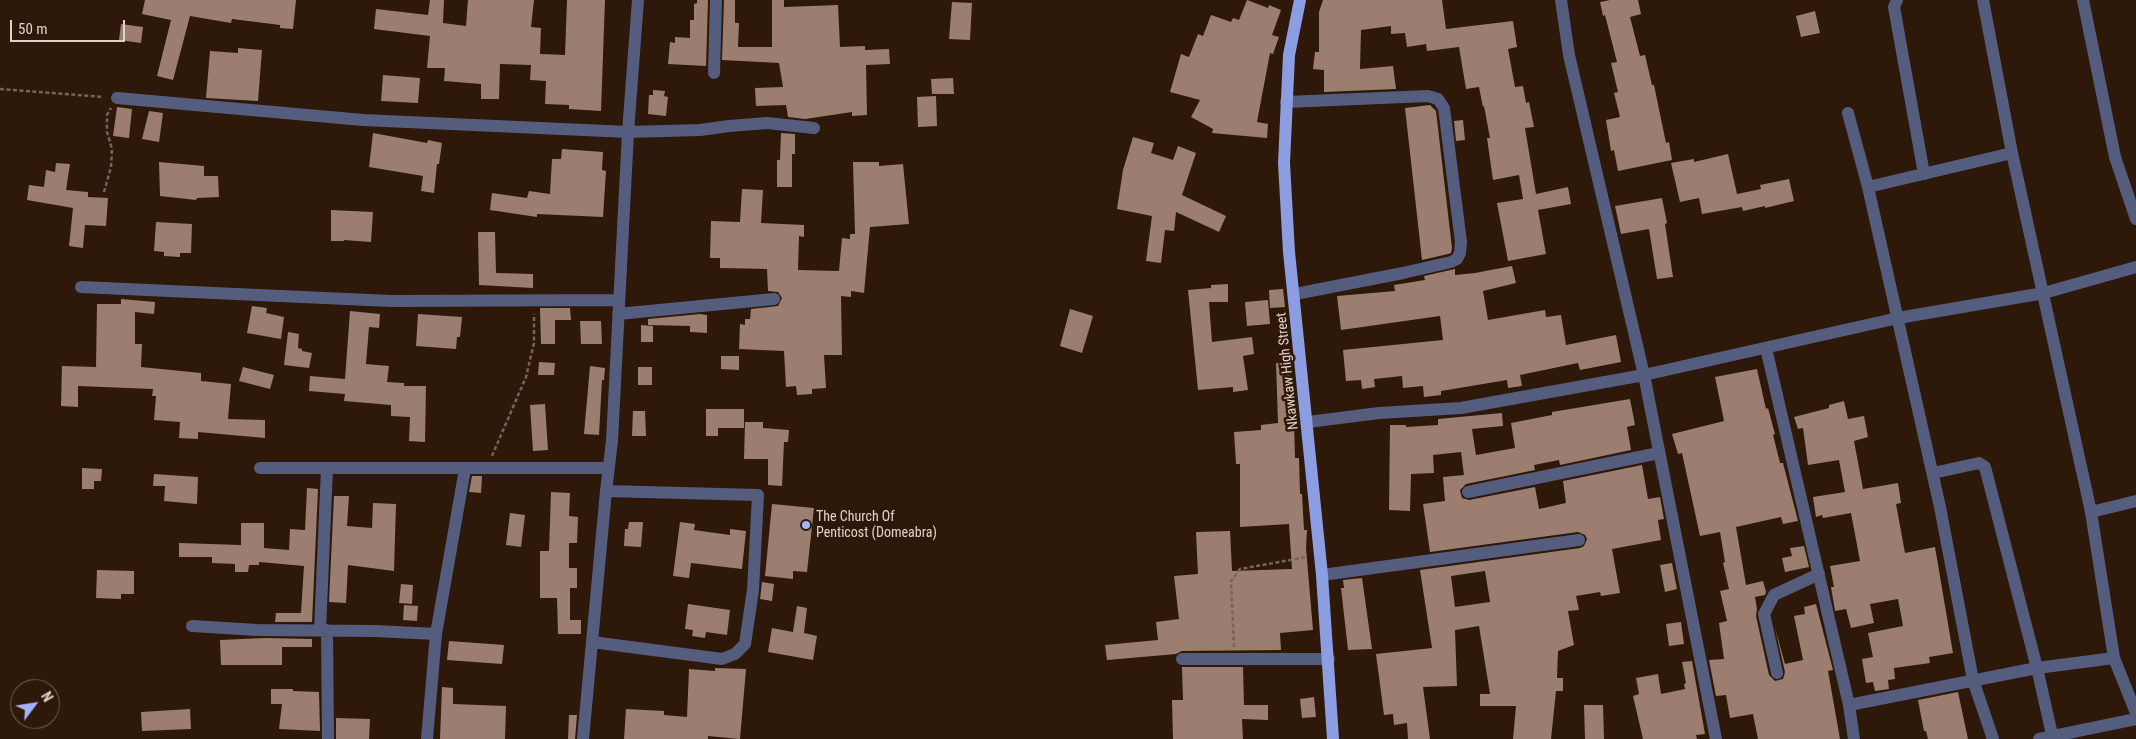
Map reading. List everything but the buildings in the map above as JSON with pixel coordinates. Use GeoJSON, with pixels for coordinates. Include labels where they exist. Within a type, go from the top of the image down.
{"type":"FeatureCollection","features":[{"type":"Feature","properties":{"kind":"main road","name":"Nkawkaw High Street"},"geometry":{"type":"LineString","coordinates":[[1300,0],[1289,54],[1284,163],[1289,252],[1295,294],[1322,575],[1333,739]]}},
{"type":"Feature","properties":{"kind":"street"},"geometry":{"type":"LineString","coordinates":[[583,739],[612,441],[618,300],[638,0]]}},
{"type":"Feature","properties":{"kind":"street"},"geometry":{"type":"LineString","coordinates":[[714,73],[716,0]]}},
{"type":"Feature","properties":{"kind":"street"},"geometry":{"type":"LineString","coordinates":[[1560,0],[1569,55],[1644,375],[1716,739]]}},
{"type":"Feature","properties":{"kind":"street"},"geometry":{"type":"LineString","coordinates":[[1897,0],[1894,7],[1924,174]]}},
{"type":"Feature","properties":{"kind":"street"},"geometry":{"type":"LineString","coordinates":[[1983,0],[2012,153],[2091,512],[2114,658],[2136,713]]}},
{"type":"Feature","properties":{"kind":"street"},"geometry":{"type":"LineString","coordinates":[[2083,0],[2116,157],[2136,219]]}},
{"type":"Feature","properties":{"kind":"street"},"geometry":{"type":"LineString","coordinates":[[1286,102],[1428,96],[1438,99],[1444,108],[1461,242],[1460,253],[1457,259],[1450,262],[1295,294]]}},
{"type":"Feature","properties":{"kind":"street"},"geometry":{"type":"LineString","coordinates":[[117,98],[363,120],[628,132],[700,130],[767,123],[814,128]]}},
{"type":"Feature","properties":{"kind":"street"},"geometry":{"type":"LineString","coordinates":[[1848,113],[1868,187],[1933,473],[1973,680],[1993,739]]}},
{"type":"Feature","properties":{"kind":"street"},"geometry":{"type":"LineString","coordinates":[[1868,187],[2012,153]]}},
{"type":"Feature","properties":{"kind":"street"},"geometry":{"type":"LineString","coordinates":[[1308,422],[1379,413],[1461,408],[1644,375],[1898,318],[2044,293],[2136,267]]}},
{"type":"Feature","properties":{"kind":"street"},"geometry":{"type":"LineString","coordinates":[[81,287],[391,301],[618,300]]}},
{"type":"Feature","properties":{"kind":"street"},"geometry":{"type":"LineString","coordinates":[[618,314],[774,299]]}},
{"type":"Feature","properties":{"kind":"street"},"geometry":{"type":"LineString","coordinates":[[1766,348],[1849,705],[1854,739]]}},
{"type":"Feature","properties":{"kind":"street"},"geometry":{"type":"LineString","coordinates":[[1468,492],[1659,453]]}},
{"type":"Feature","properties":{"kind":"street"},"geometry":{"type":"LineString","coordinates":[[1933,473],[1979,462],[1985,467],[2037,668],[2048,738],[2136,720]]}},
{"type":"Feature","properties":{"kind":"street"},"geometry":{"type":"LineString","coordinates":[[260,468],[609,468]]}},
{"type":"Feature","properties":{"kind":"street"},"geometry":{"type":"LineString","coordinates":[[327,468],[324,630],[328,739]]}},
{"type":"Feature","properties":{"kind":"street"},"geometry":{"type":"LineString","coordinates":[[427,739],[436,634],[465,469]]}},
{"type":"Feature","properties":{"kind":"street"},"geometry":{"type":"LineString","coordinates":[[592,642],[722,660],[735,654],[746,644],[753,590],[758,495],[606,491]]}},
{"type":"Feature","properties":{"kind":"street"},"geometry":{"type":"LineString","coordinates":[[2091,512],[2136,501]]}},
{"type":"Feature","properties":{"kind":"street"},"geometry":{"type":"LineString","coordinates":[[1322,575],[1579,540]]}},
{"type":"Feature","properties":{"kind":"street"},"geometry":{"type":"LineString","coordinates":[[1777,672],[1764,614],[1774,595],[1819,574]]}},
{"type":"Feature","properties":{"kind":"street"},"geometry":{"type":"LineString","coordinates":[[192,626],[257,630],[436,634]]}},
{"type":"Feature","properties":{"kind":"street"},"geometry":{"type":"LineString","coordinates":[[1849,705],[2037,668],[2114,658]]}},
{"type":"Feature","properties":{"kind":"street"},"geometry":{"type":"LineString","coordinates":[[1182,659],[1329,659]]}},
{"type":"Feature","properties":{"kind":"path"},"geometry":{"type":"LineString","coordinates":[[0,89],[117,98],[107,115],[107,132],[112,149],[111,167],[104,192]]}},
{"type":"Feature","properties":{"kind":"path"},"geometry":{"type":"LineString","coordinates":[[485,469],[526,377],[534,344],[534,300]]}},
{"type":"Feature","properties":{"kind":"path"},"geometry":{"type":"LineString","coordinates":[[1235,658],[1231,581],[1240,569],[1320,554]]}},
{"type":"Feature","properties":{"kind":"place","name":"The Church Of Penticost (Domeabra)"},"geometry":{"type":"Point","coordinates":[806,525]}}]}
